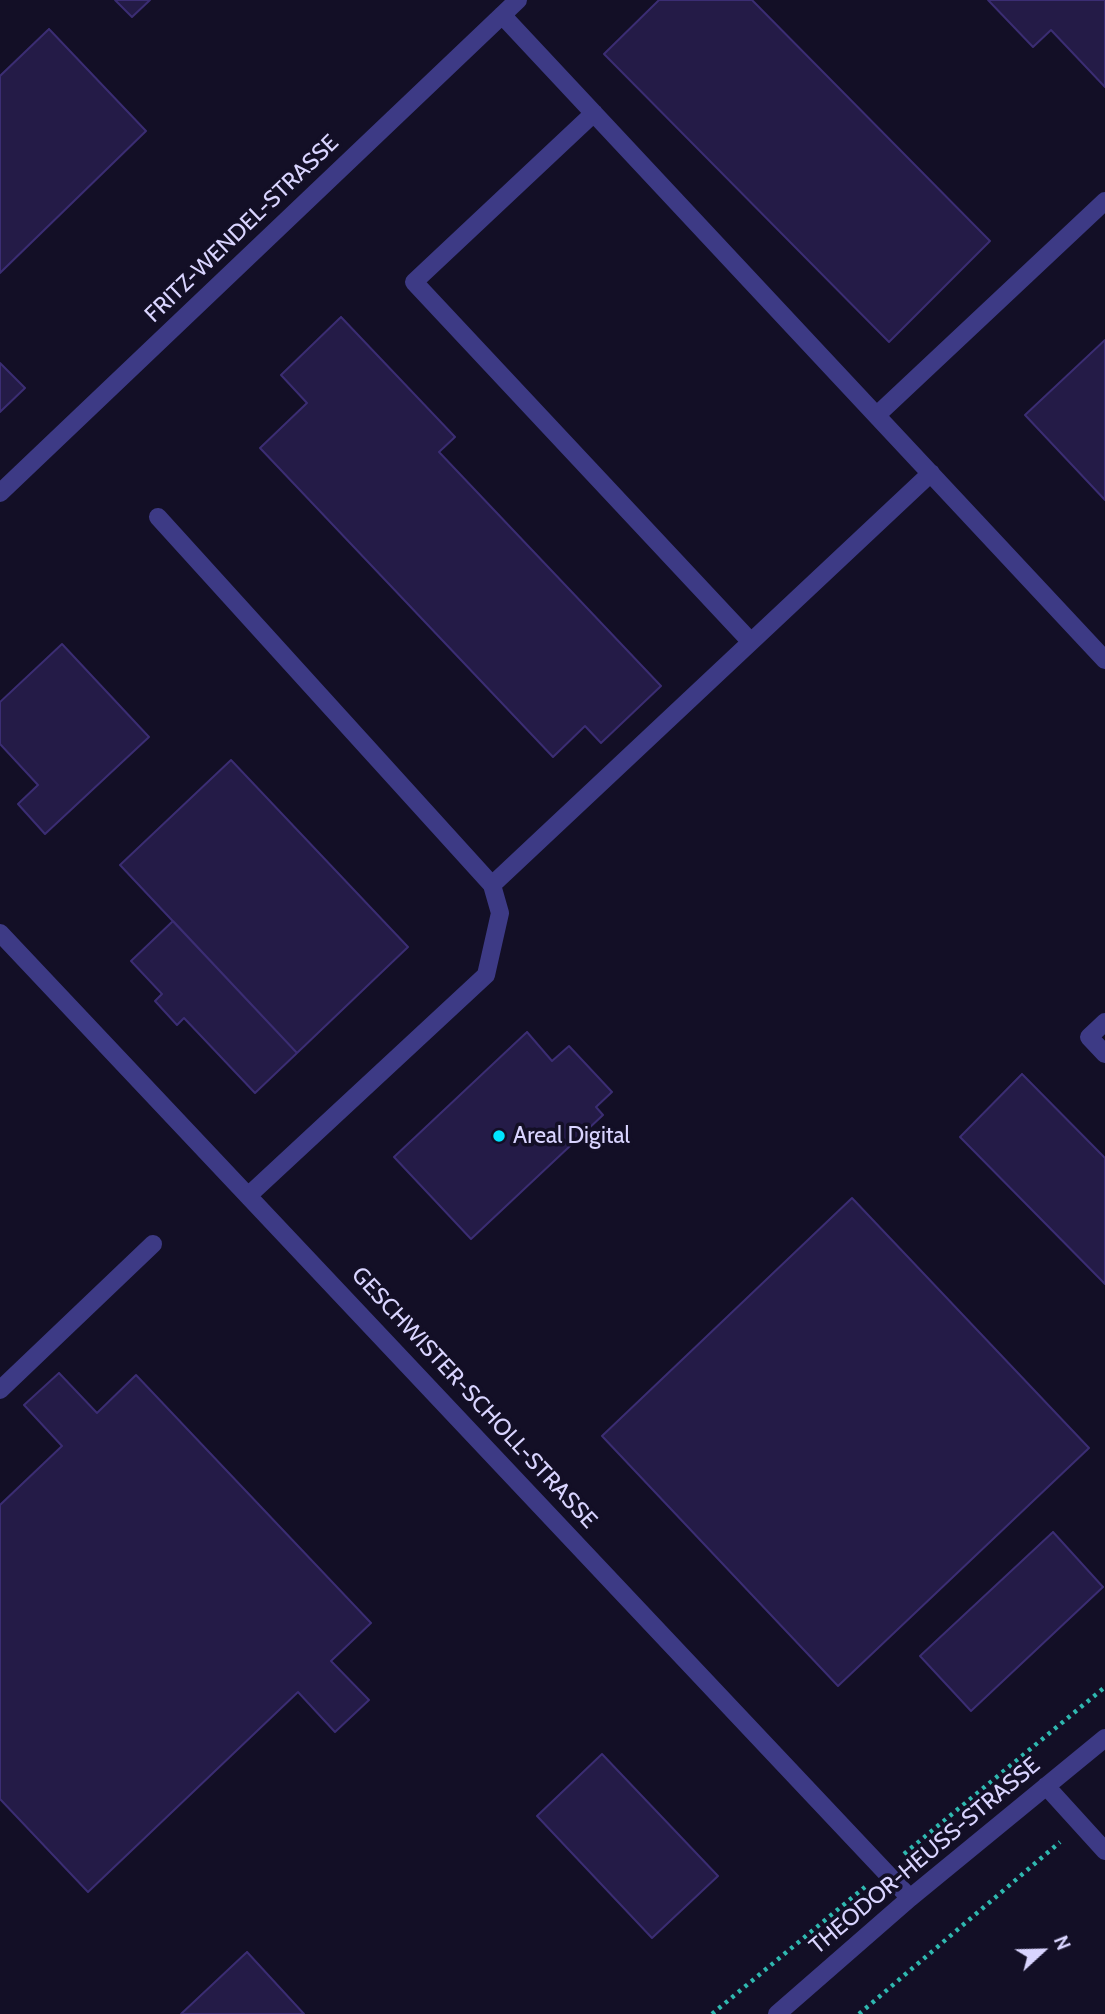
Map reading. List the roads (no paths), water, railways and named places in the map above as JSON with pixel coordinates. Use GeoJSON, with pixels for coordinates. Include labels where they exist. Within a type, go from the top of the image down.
{"type":"FeatureCollection","features":[{"type":"Feature","properties":{"kind":"street","name":"FRITZ-WENDEL-STRASSE"},"geometry":{"type":"LineString","coordinates":[[0,493],[518,0]]}},
{"type":"Feature","properties":{"kind":"street"},"geometry":{"type":"LineString","coordinates":[[502,15],[1105,660]]}},
{"type":"Feature","properties":{"kind":"street"},"geometry":{"type":"LineString","coordinates":[[594,113],[414,282],[751,642]]}},
{"type":"Feature","properties":{"kind":"street"},"geometry":{"type":"LineString","coordinates":[[877,415],[1105,201]]}},
{"type":"Feature","properties":{"kind":"street"},"geometry":{"type":"LineString","coordinates":[[492,885],[930,473]]}},
{"type":"Feature","properties":{"kind":"street"},"geometry":{"type":"LineString","coordinates":[[158,517],[492,885],[500,913],[486,975],[249,1195]]}},
{"type":"Feature","properties":{"kind":"street","name":"GESCHWISTER-SCHOLL-STRASSE"},"geometry":{"type":"LineString","coordinates":[[0,933],[910,1898]]}},
{"type":"Feature","properties":{"kind":"street"},"geometry":{"type":"LineString","coordinates":[[1105,1022],[1089,1037],[1105,1054]]}},
{"type":"Feature","properties":{"kind":"street"},"geometry":{"type":"LineString","coordinates":[[0,1390],[153,1244]]}},
{"type":"Feature","properties":{"kind":"street","name":"THEODOR-HEUSS-STRASSE"},"geometry":{"type":"LineString","coordinates":[[776,2014],[910,1898],[1105,1738]]}},
{"type":"Feature","properties":{"kind":"street"},"geometry":{"type":"LineString","coordinates":[[1046,1786],[1105,1851]]}},
{"type":"Feature","properties":{"kind":"place","name":"Areal Digital"},"geometry":{"type":"Point","coordinates":[499,1136]}}]}
